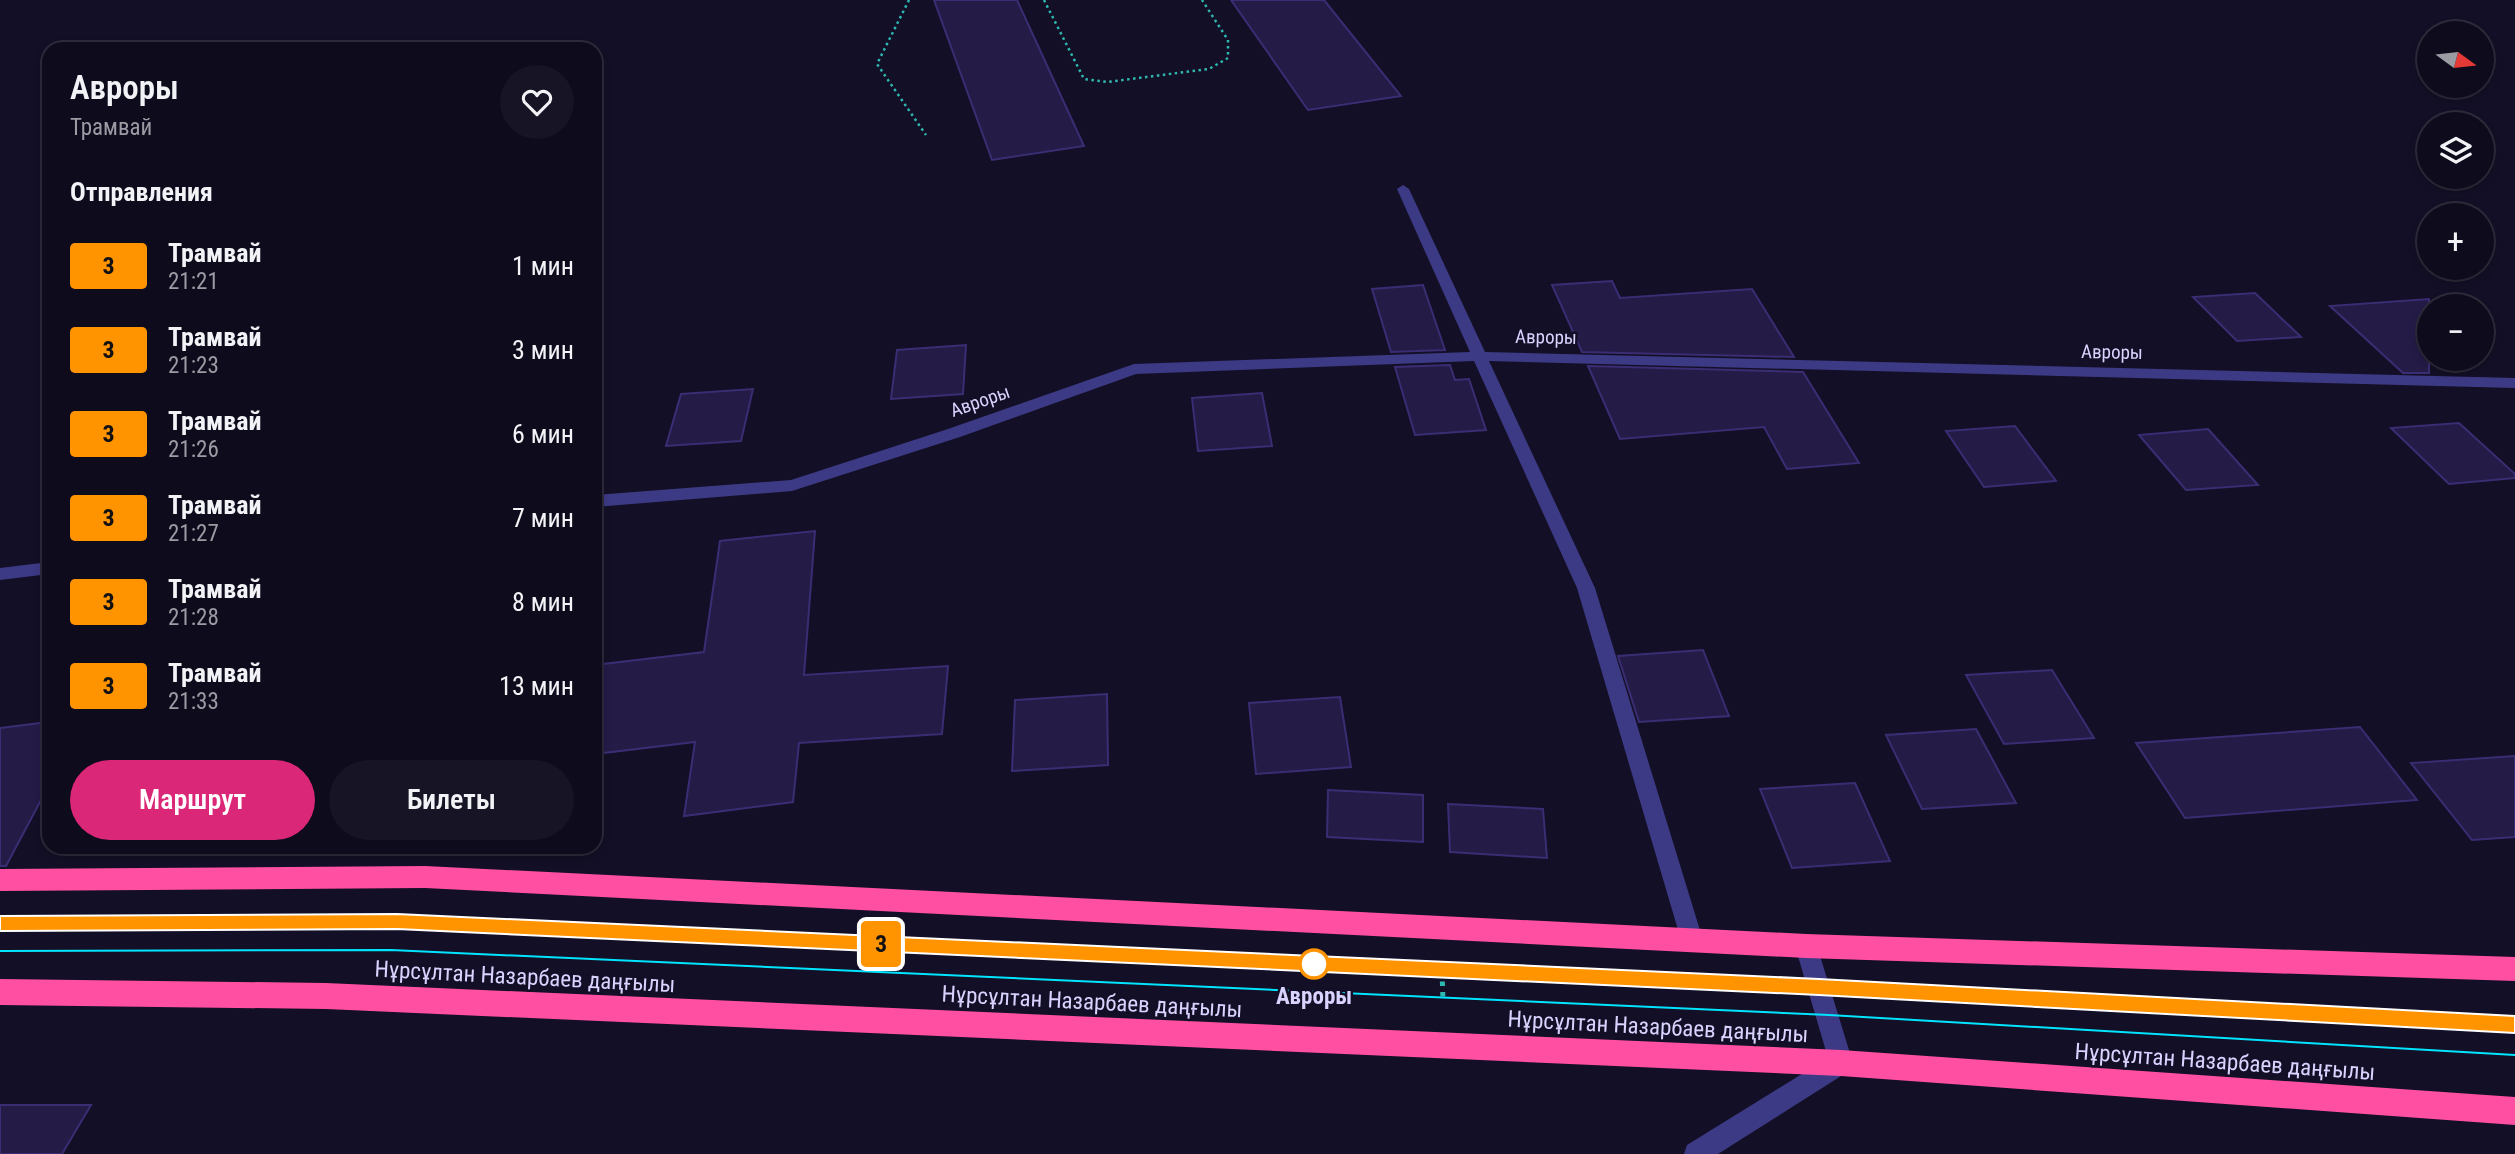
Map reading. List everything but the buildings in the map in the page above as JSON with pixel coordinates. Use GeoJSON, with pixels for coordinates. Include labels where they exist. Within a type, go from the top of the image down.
{"type":"FeatureCollection","features":[{"type":"Feature","properties":{"kind":"highway"},"geometry":{"type":"LineString","coordinates":[[0,880],[425,877],[1806,946],[2515,969]]}},
{"type":"Feature","properties":{"kind":"highway","name":"Нұрсұлтан Назарбаев даңғылы"},"geometry":{"type":"LineString","coordinates":[[0,992],[326,996],[1841,1063],[2515,1111]]}},
{"type":"Feature","properties":{"kind":"street"},"geometry":{"type":"LineString","coordinates":[[1403,189],[1586,588],[1692,940]]}},
{"type":"Feature","properties":{"kind":"street","name":"Авроры"},"geometry":{"type":"LineString","coordinates":[[602,500],[792,485],[954,433],[1133,369],[1481,356],[2515,383]]}},
{"type":"Feature","properties":{"kind":"street"},"geometry":{"type":"LineString","coordinates":[[0,574],[42,569]]}},
{"type":"Feature","properties":{"kind":"street"},"geometry":{"type":"LineString","coordinates":[[1696,1154],[1841,1063],[1806,946]]}},
{"type":"Feature","properties":{"kind":"path"},"geometry":{"type":"LineString","coordinates":[[909,0],[877,64],[926,135]]}},
{"type":"Feature","properties":{"kind":"path"},"geometry":{"type":"LineString","coordinates":[[1044,0],[1084,79],[1107,82],[1209,69],[1228,58],[1228,40],[1202,0]]}},
{"type":"Feature","properties":{"kind":"path"},"geometry":{"type":"LineString","coordinates":[[1442,956],[1444,1011]]}},
{"type":"Feature","properties":{"kind":"tram line"},"geometry":{"type":"LineString","coordinates":[[0,923],[397,921],[1819,987],[2515,1025]]}},
{"type":"Feature","properties":{"kind":"tram line","name":"3"},"geometry":{"type":"LineString","coordinates":[[0,923],[397,921],[1819,987],[2515,1025]]}},
{"type":"Feature","properties":{"kind":"tram line"},"geometry":{"type":"LineString","coordinates":[[0,951],[391,950],[1829,1015],[2515,1055]]}},
{"type":"Feature","properties":{"kind":"place","name":"Авроры"},"geometry":{"type":"Point","coordinates":[1314,964]}}]}
